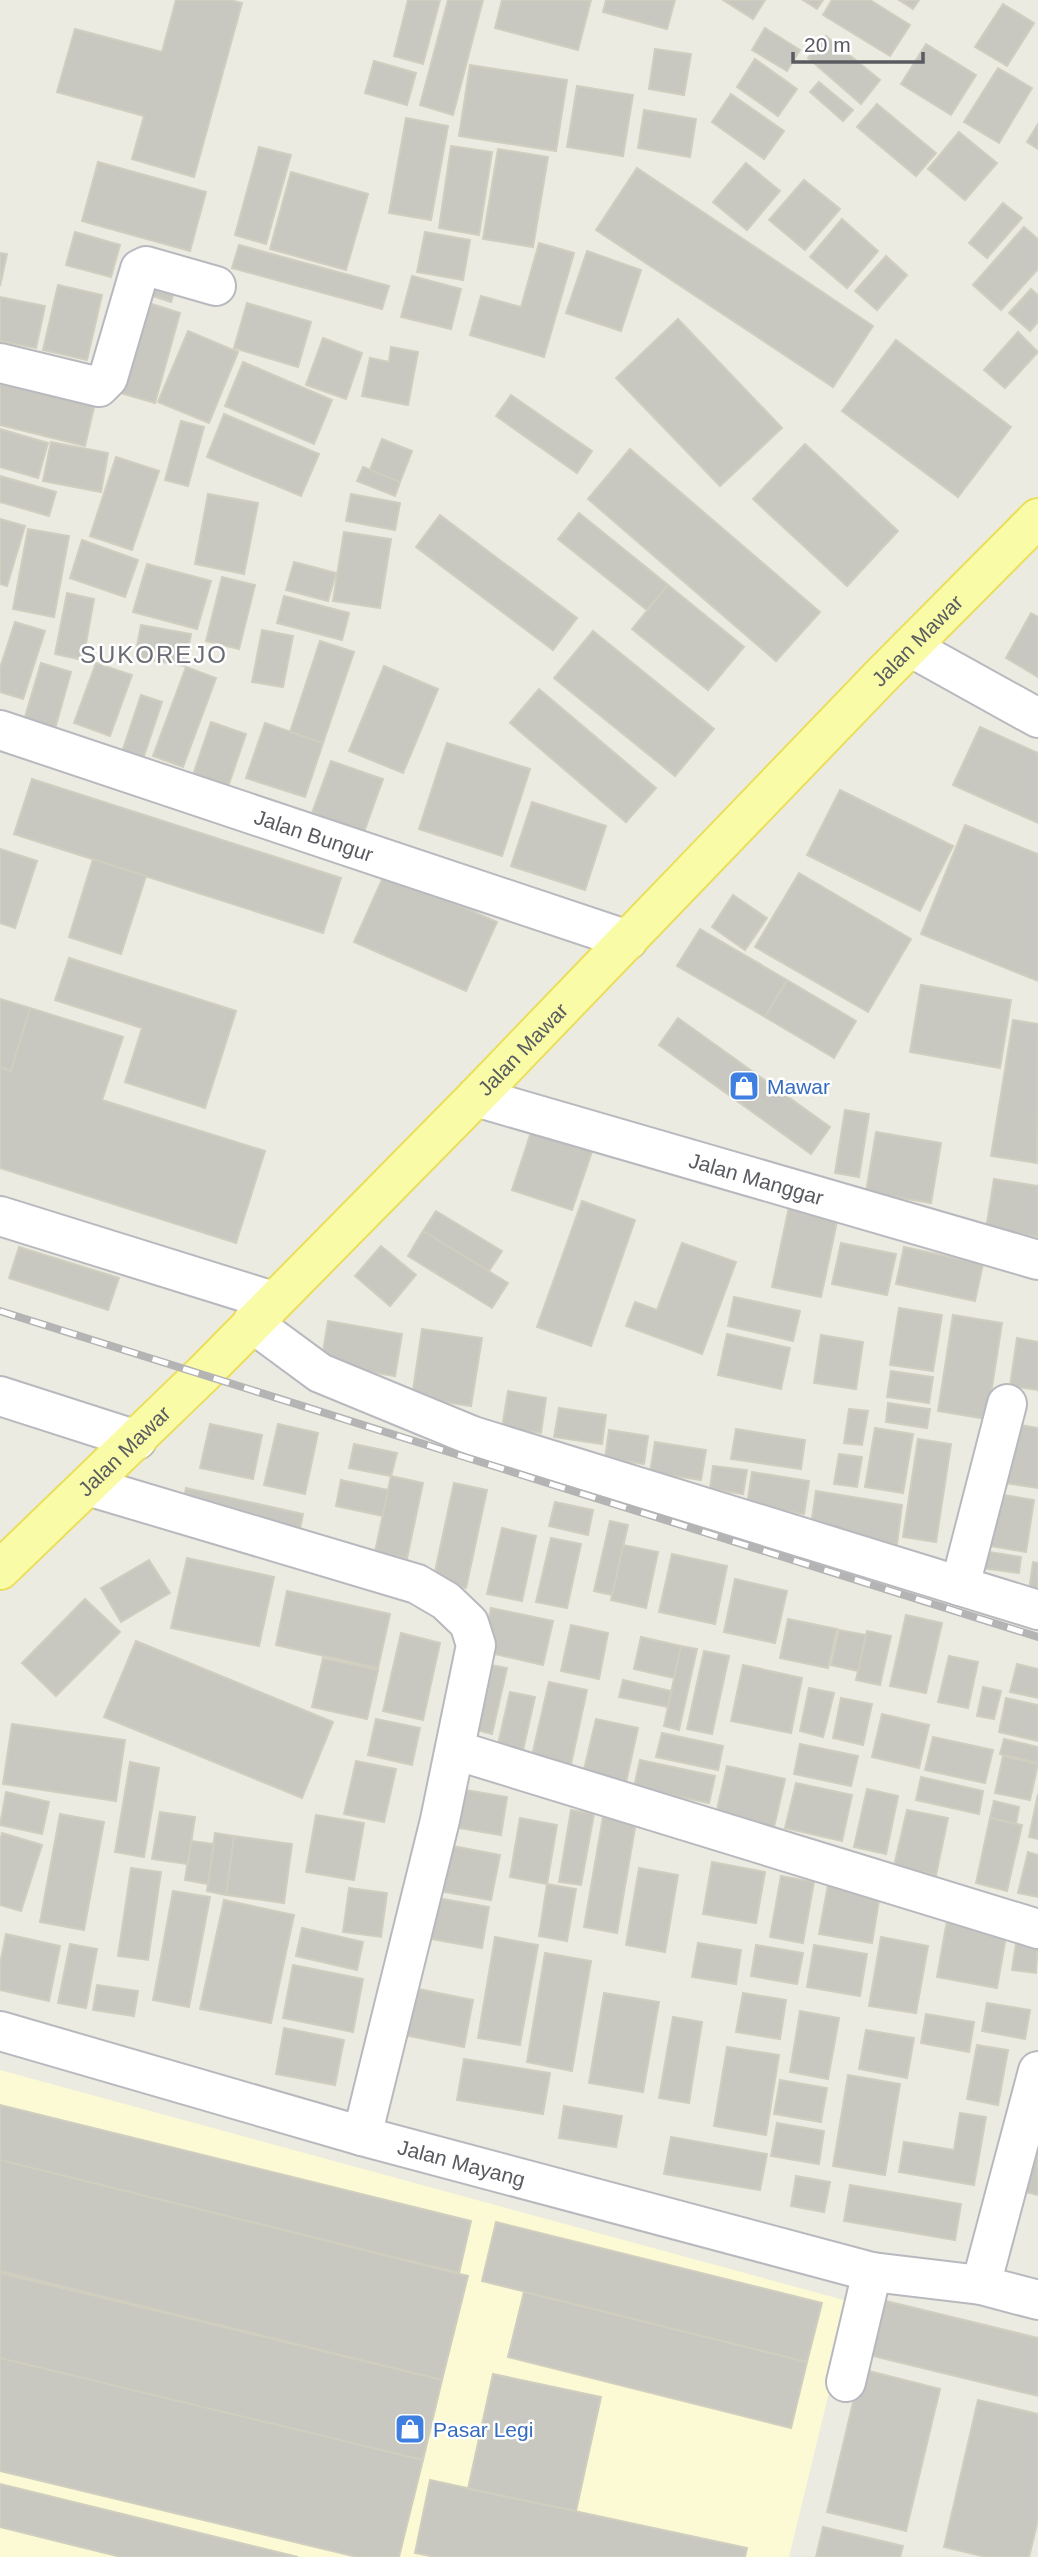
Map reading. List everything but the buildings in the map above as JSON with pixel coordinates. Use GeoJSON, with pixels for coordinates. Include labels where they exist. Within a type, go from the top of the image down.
{"type":"FeatureCollection","features":[{"type":"Feature","properties":{"kind":"main road","name":"Jalan Mawar"},"geometry":{"type":"LineString","coordinates":[[0,1570],[137,1440],[1038,519]]}},
{"type":"Feature","properties":{"kind":"street"},"geometry":{"type":"LineString","coordinates":[[0,363],[99,387],[108,378],[140,269],[146,266],[216,286]]}},
{"type":"Feature","properties":{"kind":"street"},"geometry":{"type":"LineString","coordinates":[[910,648],[1038,718]]}},
{"type":"Feature","properties":{"kind":"street","name":"Jalan Bungur"},"geometry":{"type":"LineString","coordinates":[[0,730],[628,940]]}},
{"type":"Feature","properties":{"kind":"street","name":"Jalan Manggar"},"geometry":{"type":"LineString","coordinates":[[475,1097],[1038,1259]]}},
{"type":"Feature","properties":{"kind":"street"},"geometry":{"type":"LineString","coordinates":[[0,1216],[263,1312],[320,1373],[473,1436],[1038,1610]]}},
{"type":"Feature","properties":{"kind":"street"},"geometry":{"type":"LineString","coordinates":[[0,1396],[137,1440]]}},
{"type":"Feature","properties":{"kind":"street"},"geometry":{"type":"LineString","coordinates":[[960,1586],[1007,1404]]}},
{"type":"Feature","properties":{"kind":"street"},"geometry":{"type":"LineString","coordinates":[[88,1486],[417,1584],[446,1601],[469,1623],[476,1645],[455,1750],[362,2136]]}},
{"type":"Feature","properties":{"kind":"street"},"geometry":{"type":"LineString","coordinates":[[455,1750],[1038,1928]]}},
{"type":"Feature","properties":{"kind":"street","name":"Jalan Mayang"},"geometry":{"type":"LineString","coordinates":[[0,2031],[362,2136],[872,2272],[981,2285],[1038,2300]]}},
{"type":"Feature","properties":{"kind":"street"},"geometry":{"type":"LineString","coordinates":[[981,2285],[1038,2070]]}},
{"type":"Feature","properties":{"kind":"street"},"geometry":{"type":"LineString","coordinates":[[846,2382],[872,2272]]}},
{"type":"Feature","properties":{"kind":"shaded area","name":"Pasar Legi"},"geometry":{"type":"Polygon","coordinates":[[[0,2070],[851,2302],[789,2557],[0,2557],[0,2070]]]}},
{"type":"Feature","properties":{"kind":"railway"},"geometry":{"type":"LineString","coordinates":[[0,1311],[1038,1637]]}},
{"type":"Feature","properties":{"kind":"place","name":"Mawar"},"geometry":{"type":"Point","coordinates":[744,1086]}},
{"type":"Feature","properties":{"kind":"place","name":"Pasar Legi"},"geometry":{"type":"Point","coordinates":[410,2429]}},
{"type":"Feature","properties":{"kind":"district","name":"SUKOREJO"},"geometry":{"type":"Point","coordinates":[154,654]}}]}
